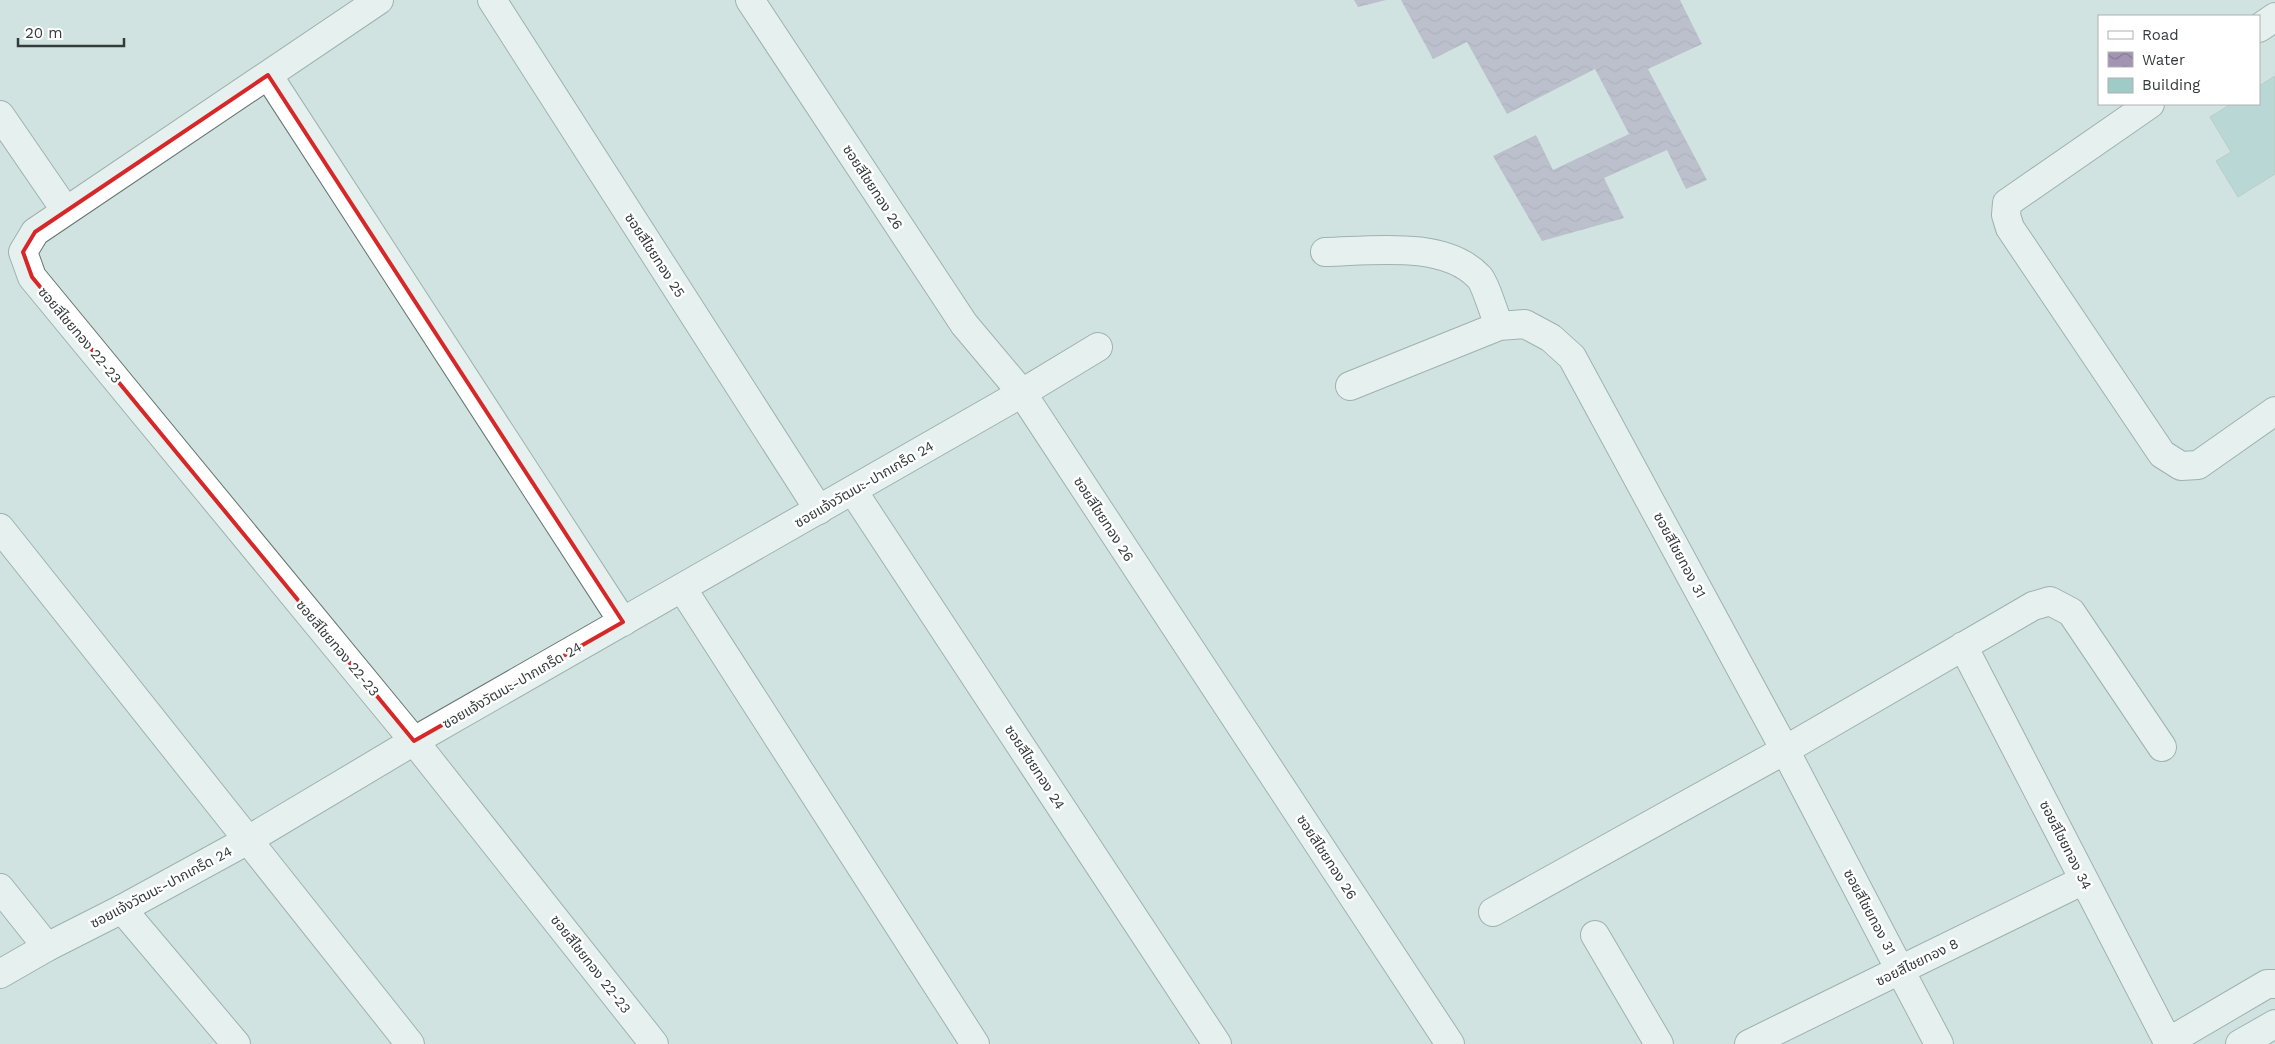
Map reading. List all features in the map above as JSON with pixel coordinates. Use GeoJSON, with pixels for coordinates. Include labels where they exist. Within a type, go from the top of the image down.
{"type":"FeatureCollection","features":[{"type":"Feature","properties":{"kind":"street"},"geometry":{"type":"LineString","coordinates":[[0,115],[66,211],[379,0]]}},
{"type":"Feature","properties":{"kind":"street","name":"ซอยสีไชยทอง 25"},"geometry":{"type":"LineString","coordinates":[[492,0],[819,510]]}},
{"type":"Feature","properties":{"kind":"street","name":"ซอยสีไชยทอง 26"},"geometry":{"type":"LineString","coordinates":[[750,0],[964,324],[1022,393],[1450,1044]]}},
{"type":"Feature","properties":{"kind":"street"},"geometry":{"type":"LineString","coordinates":[[2260,27],[2275,17]]}},
{"type":"Feature","properties":{"kind":"street"},"geometry":{"type":"LineString","coordinates":[[268,75],[623,622]]}},
{"type":"Feature","properties":{"kind":"street"},"geometry":{"type":"LineString","coordinates":[[2149,105],[2007,203],[2006,215],[2010,228],[2162,454],[2181,466],[2198,464],[2275,411]]}},
{"type":"Feature","properties":{"kind":"street","name":"ซอยสีไชยทอง 22-23"},"geometry":{"type":"LineString","coordinates":[[66,211],[35,232],[23,252],[32,278],[414,741],[654,1044]]}},
{"type":"Feature","properties":{"kind":"street"},"geometry":{"type":"LineString","coordinates":[[1325,252],[1424,251],[1455,260],[1480,277],[1499,326]]}},
{"type":"Feature","properties":{"kind":"street","name":"ซอยสีไชยทอง 31"},"geometry":{"type":"LineString","coordinates":[[1350,386],[1499,326],[1525,324],[1551,338],[1572,357],[1785,750],[1939,1044]]}},
{"type":"Feature","properties":{"kind":"street","name":"ซอยแจ้งวัฒนะ-ปากเกร็ด 24"},"geometry":{"type":"LineString","coordinates":[[0,974],[248,840],[414,741],[853,491],[1098,347]]}},
{"type":"Feature","properties":{"kind":"street","name":"ซอยสีไชยทอง 24"},"geometry":{"type":"LineString","coordinates":[[853,491],[1217,1044]]}},
{"type":"Feature","properties":{"kind":"street"},"geometry":{"type":"LineString","coordinates":[[0,528],[410,1044]]}},
{"type":"Feature","properties":{"kind":"street"},"geometry":{"type":"LineString","coordinates":[[682,588],[975,1044]]}},
{"type":"Feature","properties":{"kind":"street"},"geometry":{"type":"LineString","coordinates":[[1493,912],[1785,750],[2033,606],[2050,602],[2071,612],[2162,747]]}},
{"type":"Feature","properties":{"kind":"street","name":"ซอยสีไชยทอง 34"},"geometry":{"type":"LineString","coordinates":[[1963,646],[2168,1043]]}},
{"type":"Feature","properties":{"kind":"street","name":"ซอยสีไชยทอง 8"},"geometry":{"type":"LineString","coordinates":[[1749,1044],[2084,880]]}},
{"type":"Feature","properties":{"kind":"street"},"geometry":{"type":"LineString","coordinates":[[0,888],[47,947]]}},
{"type":"Feature","properties":{"kind":"street"},"geometry":{"type":"LineString","coordinates":[[122,909],[236,1044]]}},
{"type":"Feature","properties":{"kind":"street"},"geometry":{"type":"LineString","coordinates":[[1595,935],[1659,1044]]}},
{"type":"Feature","properties":{"kind":"street"},"geometry":{"type":"LineString","coordinates":[[2168,1043],[2267,984],[2275,984]]}},
{"type":"Feature","properties":{"kind":"street"},"geometry":{"type":"LineString","coordinates":[[2240,1044],[2275,1024]]}},
{"type":"Feature","properties":{"kind":"highlighted area"},"geometry":{"type":"Polygon","coordinates":[[[268,75],[623,622],[414,741],[32,277],[23,252],[35,232],[268,75]]]}},
{"type":"Feature","properties":{"kind":"water"},"geometry":{"type":"Polygon","coordinates":[[[1354,0],[1386,0],[1358,7],[1354,0]]]}},
{"type":"Feature","properties":{"kind":"water"},"geometry":{"type":"Polygon","coordinates":[[[1401,0],[1680,0],[1702,44],[1648,69],[1707,180],[1686,189],[1667,150],[1604,178],[1624,218],[1542,241],[1493,156],[1536,135],[1553,170],[1629,134],[1595,69],[1507,114],[1467,42],[1433,59],[1401,0]]]}},
{"type":"Feature","properties":{"kind":"building"},"geometry":{"type":"Polygon","coordinates":[[[2275,76],[2275,174],[2238,197],[2216,161],[2231,152],[2210,117],[2229,105],[2260,105],[2260,85],[2275,76]]]}}]}
